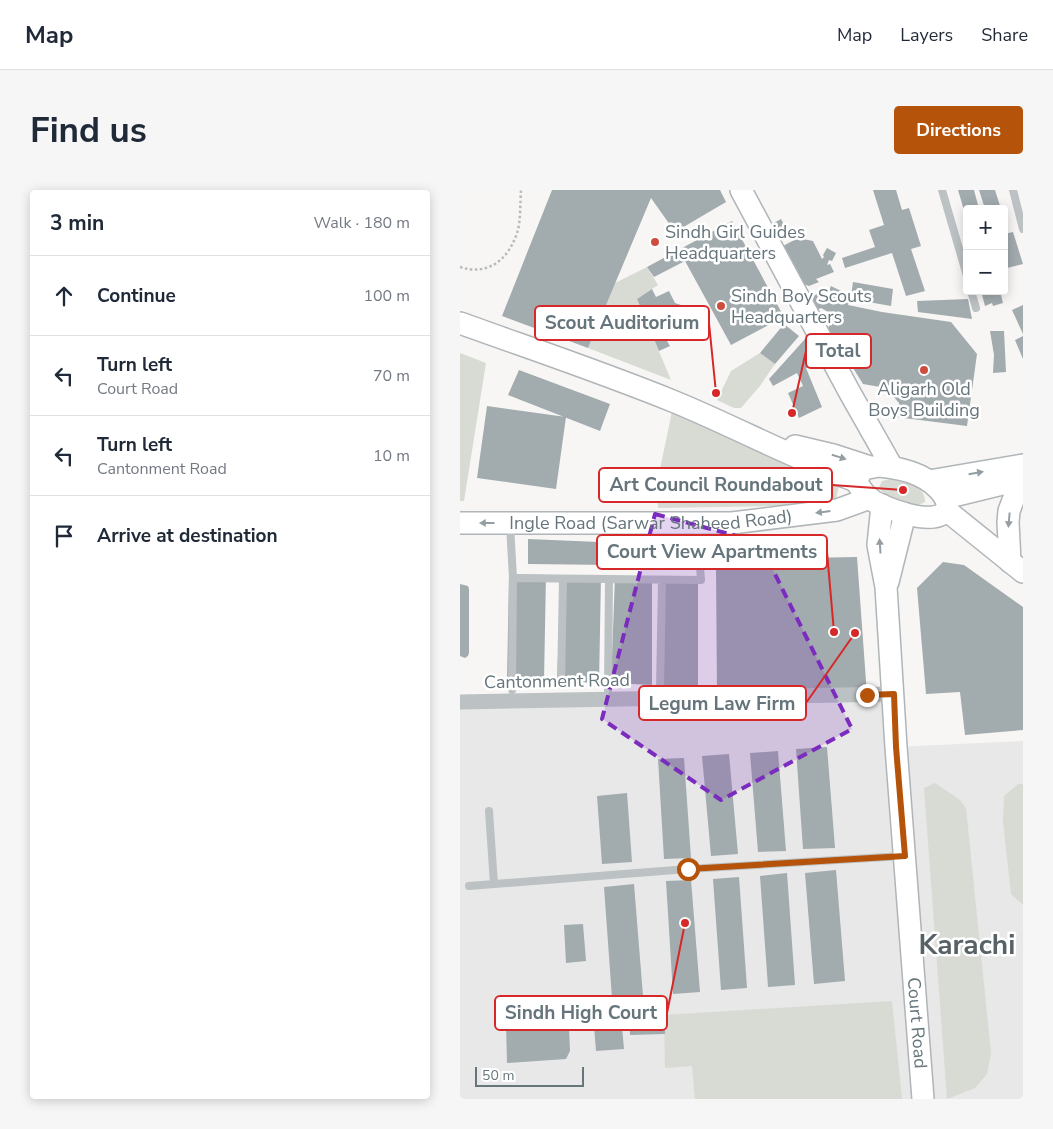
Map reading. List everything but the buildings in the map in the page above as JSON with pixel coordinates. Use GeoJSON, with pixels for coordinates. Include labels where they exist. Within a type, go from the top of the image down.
{"type":"FeatureCollection","features":[{"type":"Feature","properties":{"kind":"main road"},"geometry":{"type":"LineString","coordinates":[[741,190],[892,467]]}},
{"type":"Feature","properties":{"kind":"main road"},"geometry":{"type":"LineString","coordinates":[[460,323],[674,402],[758,438],[834,455],[863,474],[892,467],[906,470],[929,481],[939,489],[946,504],[1017,567]]}},
{"type":"Feature","properties":{"kind":"main road"},"geometry":{"type":"LineString","coordinates":[[863,474],[861,489],[876,502],[905,514],[916,516],[941,514],[946,504],[1022,474]]}},
{"type":"Feature","properties":{"kind":"main road"},"geometry":{"type":"LineString","coordinates":[[929,481],[1022,474]]}},
{"type":"Feature","properties":{"kind":"main road"},"geometry":{"type":"LineString","coordinates":[[1017,567],[1008,522],[1022,474]]}},
{"type":"Feature","properties":{"kind":"main road","name":"Ingle Road (Sarwar Shaheed Road)"},"geometry":{"type":"LineString","coordinates":[[460,523],[732,523],[837,510],[876,502]]}},
{"type":"Feature","properties":{"kind":"main road","name":"Court Road"},"geometry":{"type":"LineString","coordinates":[[876,502],[878,545],[886,587],[896,747],[923,1099]]}},
{"type":"Feature","properties":{"kind":"main road","name":"Court Road"},"geometry":{"type":"LineString","coordinates":[[886,587],[905,514]]}},
{"type":"Feature","properties":{"kind":"street","name":"Cantonment Road"},"geometry":{"type":"LineString","coordinates":[[460,702],[894,694]]}},
{"type":"Feature","properties":{"kind":"lane"},"geometry":{"type":"LineString","coordinates":[[942,190],[963,262]]}},
{"type":"Feature","properties":{"kind":"lane"},"geometry":{"type":"LineString","coordinates":[[1012,190],[1023,229]]}},
{"type":"Feature","properties":{"kind":"lane"},"geometry":{"type":"LineString","coordinates":[[972,295],[976,308]]}},
{"type":"Feature","properties":{"kind":"lane"},"geometry":{"type":"LineString","coordinates":[[510,523],[513,578],[512,690]]}},
{"type":"Feature","properties":{"kind":"lane"},"geometry":{"type":"LineString","coordinates":[[513,578],[701,580],[697,523]]}},
{"type":"Feature","properties":{"kind":"lane"},"geometry":{"type":"LineString","coordinates":[[561,685],[563,579]]}},
{"type":"Feature","properties":{"kind":"lane"},"geometry":{"type":"LineString","coordinates":[[608,691],[610,579]]}},
{"type":"Feature","properties":{"kind":"lane"},"geometry":{"type":"LineString","coordinates":[[660,689],[662,580]]}},
{"type":"Feature","properties":{"kind":"lane"},"geometry":{"type":"LineString","coordinates":[[490,811],[494,884]]}},
{"type":"Feature","properties":{"kind":"lane"},"geometry":{"type":"LineString","coordinates":[[469,886],[688,869],[905,856]]}},
{"type":"Feature","properties":{"kind":"path"},"geometry":{"type":"LineString","coordinates":[[460,267],[472,270],[494,266],[506,255],[518,232],[522,190]]}},
{"type":"Feature","properties":{"kind":"highlighted area"},"geometry":{"type":"Polygon","coordinates":[[[655,514],[759,542],[852,729],[721,800],[602,719],[655,514]]]}},
{"type":"Feature","properties":{"kind":"shaded area"},"geometry":{"type":"Polygon","coordinates":[[[647,267],[658,285],[637,299],[671,380],[588,348],[615,283],[647,267]]]}},
{"type":"Feature","properties":{"kind":"shaded area"},"geometry":{"type":"Polygon","coordinates":[[[460,353],[486,363],[464,501],[460,501],[460,353]]]}},
{"type":"Feature","properties":{"kind":"shaded area"},"geometry":{"type":"Polygon","coordinates":[[[760,353],[775,364],[760,386],[741,408],[734,408],[717,400],[731,371],[760,353]]]}},
{"type":"Feature","properties":{"kind":"shaded area"},"geometry":{"type":"Polygon","coordinates":[[[674,402],[843,466],[835,505],[658,508],[656,488],[674,402]]]}},
{"type":"Feature","properties":{"kind":"shaded area"},"geometry":{"type":"Polygon","coordinates":[[[891,479],[908,482],[918,488],[924,496],[925,502],[919,505],[906,505],[887,497],[879,487],[882,481],[891,479]]]}},
{"type":"Feature","properties":{"kind":"shaded area"},"geometry":{"type":"Polygon","coordinates":[[[893,695],[896,747],[1023,741],[1023,1099],[460,1099],[460,702],[893,695]]]}},
{"type":"Feature","properties":{"kind":"shaded area"},"geometry":{"type":"Polygon","coordinates":[[[935,783],[960,800],[966,808],[991,1053],[987,1074],[975,1088],[947,1099],[924,788],[935,783]]]}},
{"type":"Feature","properties":{"kind":"shaded area"},"geometry":{"type":"Polygon","coordinates":[[[1018,784],[1023,784],[1023,905],[1011,894],[1003,822],[1004,796],[1018,784]]]}},
{"type":"Feature","properties":{"kind":"shaded area"},"geometry":{"type":"Polygon","coordinates":[[[892,1001],[902,1099],[695,1099],[692,1066],[665,1068],[664,1015],[892,1001]]]}},
{"type":"Feature","properties":{"kind":"place","name":"Sindh Girl Guides Headquarters"},"geometry":{"type":"Point","coordinates":[655,242]}},
{"type":"Feature","properties":{"kind":"place","name":"Sindh Boy Scouts Headquarters"},"geometry":{"type":"Point","coordinates":[721,306]}},
{"type":"Feature","properties":{"kind":"place","name":"Aligarh Old Boys Building"},"geometry":{"type":"Point","coordinates":[924,370]}},
{"type":"Feature","properties":{"kind":"place","name":"Scout Auditorium"},"geometry":{"type":"Point","coordinates":[716,393]}},
{"type":"Feature","properties":{"kind":"place","name":"Total"},"geometry":{"type":"Point","coordinates":[792,413]}},
{"type":"Feature","properties":{"kind":"place","name":"Art Council Roundabout"},"geometry":{"type":"Point","coordinates":[903,490]}},
{"type":"Feature","properties":{"kind":"place","name":"Court View Apartments"},"geometry":{"type":"Point","coordinates":[834,632]}},
{"type":"Feature","properties":{"kind":"place","name":"Legum Law Firm"},"geometry":{"type":"Point","coordinates":[855,633]}},
{"type":"Feature","properties":{"kind":"place","name":"Sindh High Court"},"geometry":{"type":"Point","coordinates":[685,923]}},
{"type":"Feature","properties":{"kind":"district","name":"Karachi"},"geometry":{"type":"Point","coordinates":[967,945]}},
{"type":"Feature","properties":{"kind":"route"},"geometry":{"type":"LineString","coordinates":[[688,869],[905,856],[896,747],[894,694],[867,695]]}}]}
